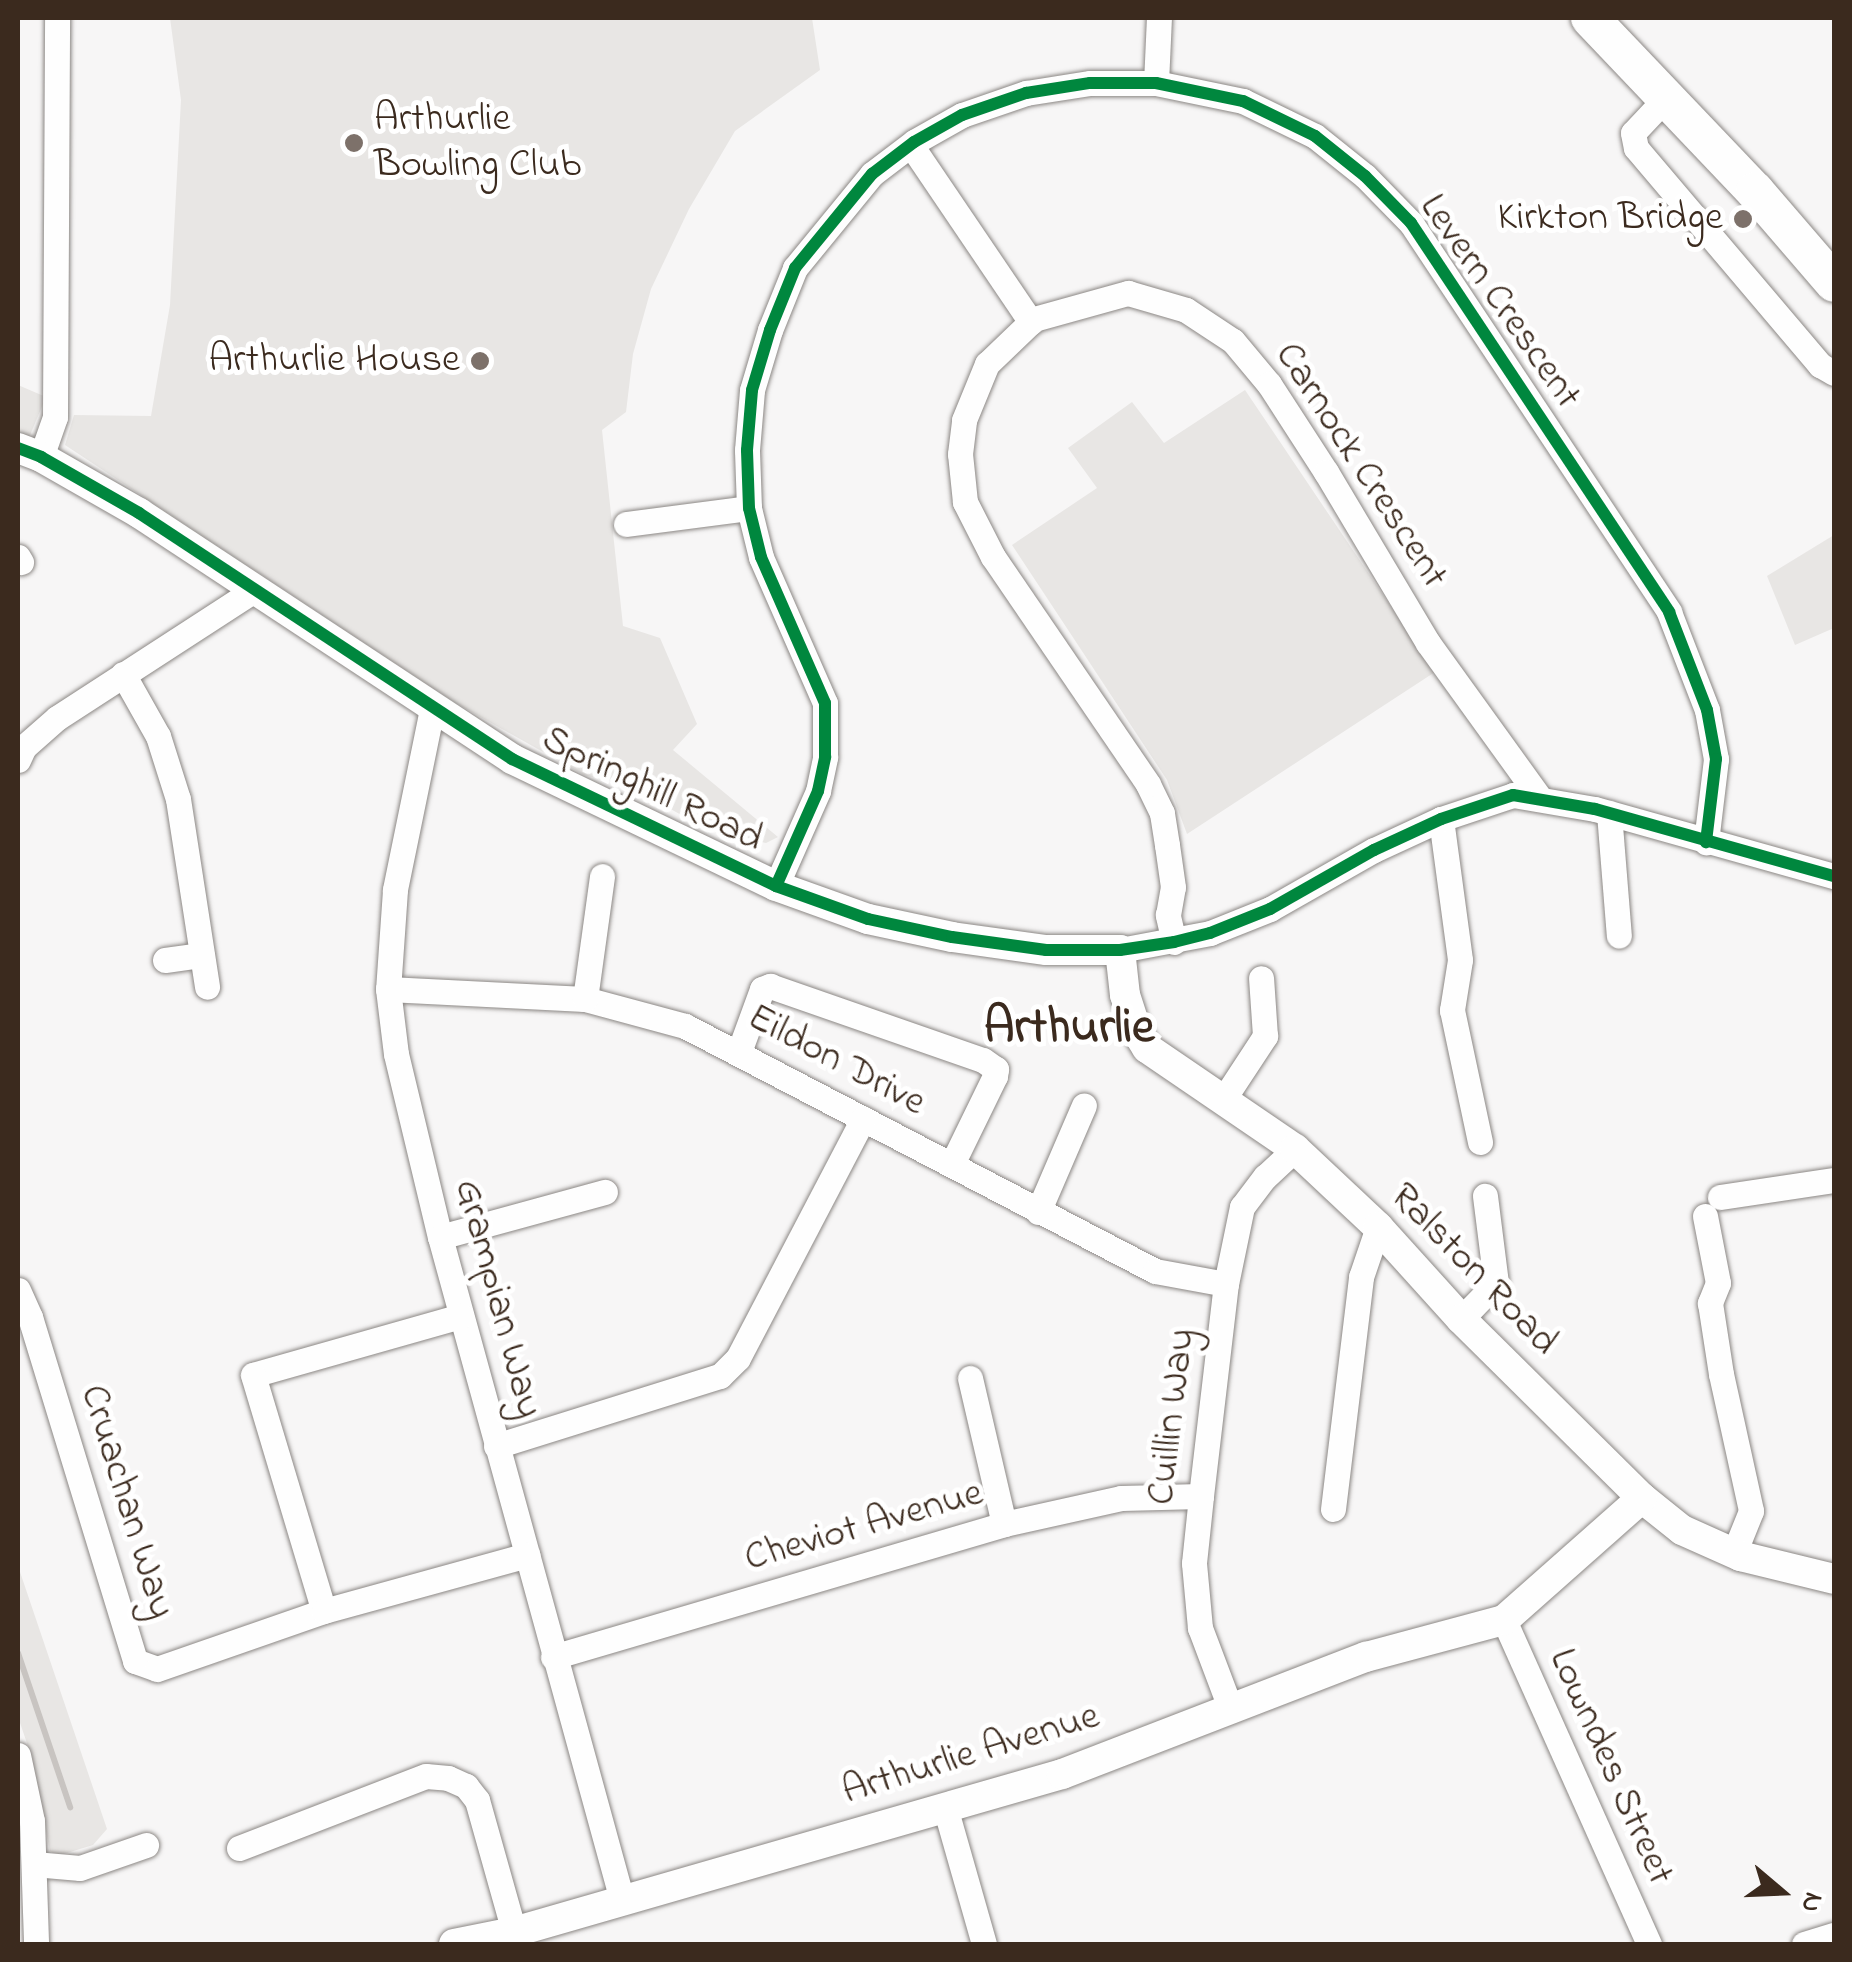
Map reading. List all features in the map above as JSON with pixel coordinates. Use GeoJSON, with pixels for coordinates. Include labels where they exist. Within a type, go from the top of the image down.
{"type":"FeatureCollection","features":[{"type":"Feature","properties":{"kind":"main road"},"geometry":{"type":"LineString","coordinates":[[1590,18],[1664,100],[1755,191],[1834,283]]}},
{"type":"Feature","properties":{"kind":"street"},"geometry":{"type":"LineString","coordinates":[[29,452],[55,416],[56,18]]}},
{"type":"Feature","properties":{"kind":"street"},"geometry":{"type":"LineString","coordinates":[[1156,83],[1159,18]]}},
{"type":"Feature","properties":{"kind":"street","name":"Levern Crescent"},"geometry":{"type":"LineString","coordinates":[[776,886],[818,792],[824,757],[825,704],[761,558],[749,508],[746,450],[752,390],[795,268],[872,174],[911,144],[962,116],[1026,93],[1090,83],[1156,83],[1243,101],[1315,136],[1366,176],[1411,222],[1669,612],[1707,710],[1716,759],[1706,842]]}},
{"type":"Feature","properties":{"kind":"street"},"geometry":{"type":"LineString","coordinates":[[1664,100],[1633,133],[1636,148],[1820,365],[1834,373]]}},
{"type":"Feature","properties":{"kind":"street"},"geometry":{"type":"LineString","coordinates":[[911,144],[1031,322]]}},
{"type":"Feature","properties":{"kind":"street","name":"Carnock Crescent"},"geometry":{"type":"LineString","coordinates":[[1174,942],[1168,915],[1173,886],[1162,813],[1148,784],[993,556],[964,502],[960,454],[964,420],[986,364],[1031,322],[1128,293],[1186,310],[1233,342],[1269,384],[1428,642],[1500,748],[1528,776],[1539,797]]}},
{"type":"Feature","properties":{"kind":"street","name":"Springhill Road"},"geometry":{"type":"LineString","coordinates":[[29,452],[256,588],[512,759],[776,886],[868,918],[952,937],[1046,950],[1120,950],[1174,942],[1210,934],[1270,909],[1374,850],[1441,820],[1513,795],[1609,813],[1834,876]]}},
{"type":"Feature","properties":{"kind":"street"},"geometry":{"type":"LineString","coordinates":[[626,524],[749,508]]}},
{"type":"Feature","properties":{"kind":"street"},"geometry":{"type":"LineString","coordinates":[[20,751],[56,718],[256,588]]}},
{"type":"Feature","properties":{"kind":"street"},"geometry":{"type":"LineString","coordinates":[[123,674],[158,736],[178,799],[207,987]]}},
{"type":"Feature","properties":{"kind":"street","name":"Grampian Way"},"geometry":{"type":"LineString","coordinates":[[432,709],[395,890],[388,989],[396,1054],[440,1237],[552,1657],[622,1900]]}},
{"type":"Feature","properties":{"kind":"street"},"geometry":{"type":"LineString","coordinates":[[1609,813],[1619,936]]}},
{"type":"Feature","properties":{"kind":"street"},"geometry":{"type":"LineString","coordinates":[[1441,820],[1460,960],[1452,1010],[1480,1142]]}},
{"type":"Feature","properties":{"kind":"street"},"geometry":{"type":"LineString","coordinates":[[585,1000],[602,876]]}},
{"type":"Feature","properties":{"kind":"street","name":"Ralston Road"},"geometry":{"type":"LineString","coordinates":[[1120,950],[1126,995],[1137,1032],[1157,1058],[1294,1149],[1378,1227],[1461,1319],[1642,1498],[1682,1530],[1734,1553],[1834,1579]]}},
{"type":"Feature","properties":{"kind":"street"},"geometry":{"type":"LineString","coordinates":[[165,960],[202,955]]}},
{"type":"Feature","properties":{"kind":"street"},"geometry":{"type":"LineString","coordinates":[[1223,1100],[1264,1036],[1261,978]]}},
{"type":"Feature","properties":{"kind":"street"},"geometry":{"type":"LineString","coordinates":[[739,1052],[762,989],[770,986],[983,1060],[996,1069],[995,1076],[952,1164]]}},
{"type":"Feature","properties":{"kind":"street","name":"Eildon Drive"},"geometry":{"type":"LineString","coordinates":[[388,989],[585,1000],[671,1021],[739,1052],[1155,1271],[1226,1284]]}},
{"type":"Feature","properties":{"kind":"street"},"geometry":{"type":"LineString","coordinates":[[1038,1212],[1084,1105]]}},
{"type":"Feature","properties":{"kind":"street"},"geometry":{"type":"LineString","coordinates":[[496,1446],[720,1376],[738,1358],[864,1119]]}},
{"type":"Feature","properties":{"kind":"street","name":"Cuillin Way"},"geometry":{"type":"LineString","coordinates":[[1231,1710],[1200,1628],[1194,1563],[1201,1496],[1226,1284],[1242,1208],[1265,1176],[1294,1149]]}},
{"type":"Feature","properties":{"kind":"street"},"geometry":{"type":"LineString","coordinates":[[1734,1553],[1751,1511],[1720,1374],[1710,1302],[1718,1284],[1713,1207],[1834,1180]]}},
{"type":"Feature","properties":{"kind":"street"},"geometry":{"type":"LineString","coordinates":[[440,1237],[606,1192]]}},
{"type":"Feature","properties":{"kind":"street"},"geometry":{"type":"LineString","coordinates":[[1461,1319],[1496,1283],[1485,1196]]}},
{"type":"Feature","properties":{"kind":"street"},"geometry":{"type":"LineString","coordinates":[[1333,1509],[1361,1277],[1378,1227]]}},
{"type":"Feature","properties":{"kind":"street","name":"Cruachan Way"},"geometry":{"type":"LineString","coordinates":[[18,1290],[135,1661],[157,1668],[324,1611]]}},
{"type":"Feature","properties":{"kind":"street"},"geometry":{"type":"LineString","coordinates":[[461,1316],[253,1375],[324,1611],[527,1555]]}},
{"type":"Feature","properties":{"kind":"street"},"geometry":{"type":"LineString","coordinates":[[970,1378],[1004,1524]]}},
{"type":"Feature","properties":{"kind":"street","name":"Cheviot Avenue"},"geometry":{"type":"LineString","coordinates":[[552,1657],[1004,1524],[1121,1498],[1201,1496]]}},
{"type":"Feature","properties":{"kind":"street"},"geometry":{"type":"LineString","coordinates":[[1504,1620],[1642,1498]]}},
{"type":"Feature","properties":{"kind":"street","name":"Arthurlie Avenue"},"geometry":{"type":"LineString","coordinates":[[454,1944],[514,1932],[1062,1774],[1366,1657],[1504,1620]]}},
{"type":"Feature","properties":{"kind":"street","name":"Lowndes Street"},"geometry":{"type":"LineString","coordinates":[[1504,1620],[1649,1944]]}},
{"type":"Feature","properties":{"kind":"street"},"geometry":{"type":"LineString","coordinates":[[18,1755],[32,1820],[36,1944]]}},
{"type":"Feature","properties":{"kind":"street"},"geometry":{"type":"LineString","coordinates":[[239,1848],[426,1776],[448,1778],[466,1786],[477,1800],[514,1932]]}},
{"type":"Feature","properties":{"kind":"street"},"geometry":{"type":"LineString","coordinates":[[945,1807],[984,1944]]}},
{"type":"Feature","properties":{"kind":"street"},"geometry":{"type":"LineString","coordinates":[[34,1864],[80,1868],[146,1844]]}},
{"type":"Feature","properties":{"kind":"street"},"geometry":{"type":"LineString","coordinates":[[1804,1944],[1834,1935]]}},
{"type":"Feature","properties":{"kind":"shaded area"},"geometry":{"type":"Polygon","coordinates":[[[170,18],[812,18],[820,70],[735,131],[689,209],[651,289],[633,354],[626,412],[602,430],[623,626],[660,638],[697,724],[673,750],[778,837],[766,843],[710,831],[631,787],[584,775],[454,702],[65,445],[74,415],[151,416],[170,305],[181,100],[170,18]]]}},
{"type":"Feature","properties":{"kind":"shaded area"},"geometry":{"type":"Polygon","coordinates":[[[18,385],[46,397],[20,459],[18,458],[18,385]]]}},
{"type":"Feature","properties":{"kind":"shaded area"},"geometry":{"type":"Polygon","coordinates":[[[1245,390],[1435,672],[1187,834],[1167,780],[1012,545],[1097,488],[1068,448],[1132,402],[1164,443],[1245,390]]]}},
{"type":"Feature","properties":{"kind":"shaded area"},"geometry":{"type":"Polygon","coordinates":[[[1834,535],[1834,628],[1795,645],[1767,576],[1834,535]]]}},
{"type":"Feature","properties":{"kind":"shaded area"},"geometry":{"type":"Polygon","coordinates":[[[18,1566],[107,1829],[93,1845],[57,1856],[50,1851],[31,1755],[18,1717],[18,1566]]]}},
{"type":"Feature","properties":{"kind":"waterway"},"geometry":{"type":"LineString","coordinates":[[18,1653],[70,1807]]}},
{"type":"Feature","properties":{"kind":"cycle path"},"geometry":{"type":"LineString","coordinates":[[776,886],[818,791],[825,757],[825,703],[761,557],[749,508],[747,450],[752,390],[770,330],[795,268],[872,174],[914,142],[962,115],[1026,93],[1090,83],[1156,83],[1243,101],[1315,136],[1365,176],[1411,223],[1669,612],[1707,710],[1716,759],[1706,842]]}},
{"type":"Feature","properties":{"kind":"cycle path"},"geometry":{"type":"LineString","coordinates":[[18,448],[139,513],[512,759],[776,886],[868,919],[952,937],[1046,950],[1120,950],[1174,942],[1210,933],[1270,909],[1374,850],[1441,819],[1513,795],[1595,809],[1834,876]]}},
{"type":"Feature","properties":{"kind":"place","name":"Arthurlie Bowling Club"},"geometry":{"type":"Point","coordinates":[354,143]}},
{"type":"Feature","properties":{"kind":"place","name":"Kirkton Bridge"},"geometry":{"type":"Point","coordinates":[1743,219]}},
{"type":"Feature","properties":{"kind":"place","name":"Arthurlie House"},"geometry":{"type":"Point","coordinates":[480,361]}},
{"type":"Feature","properties":{"kind":"district","name":"Arthurlie"},"geometry":{"type":"Point","coordinates":[1069,1029]}}]}
